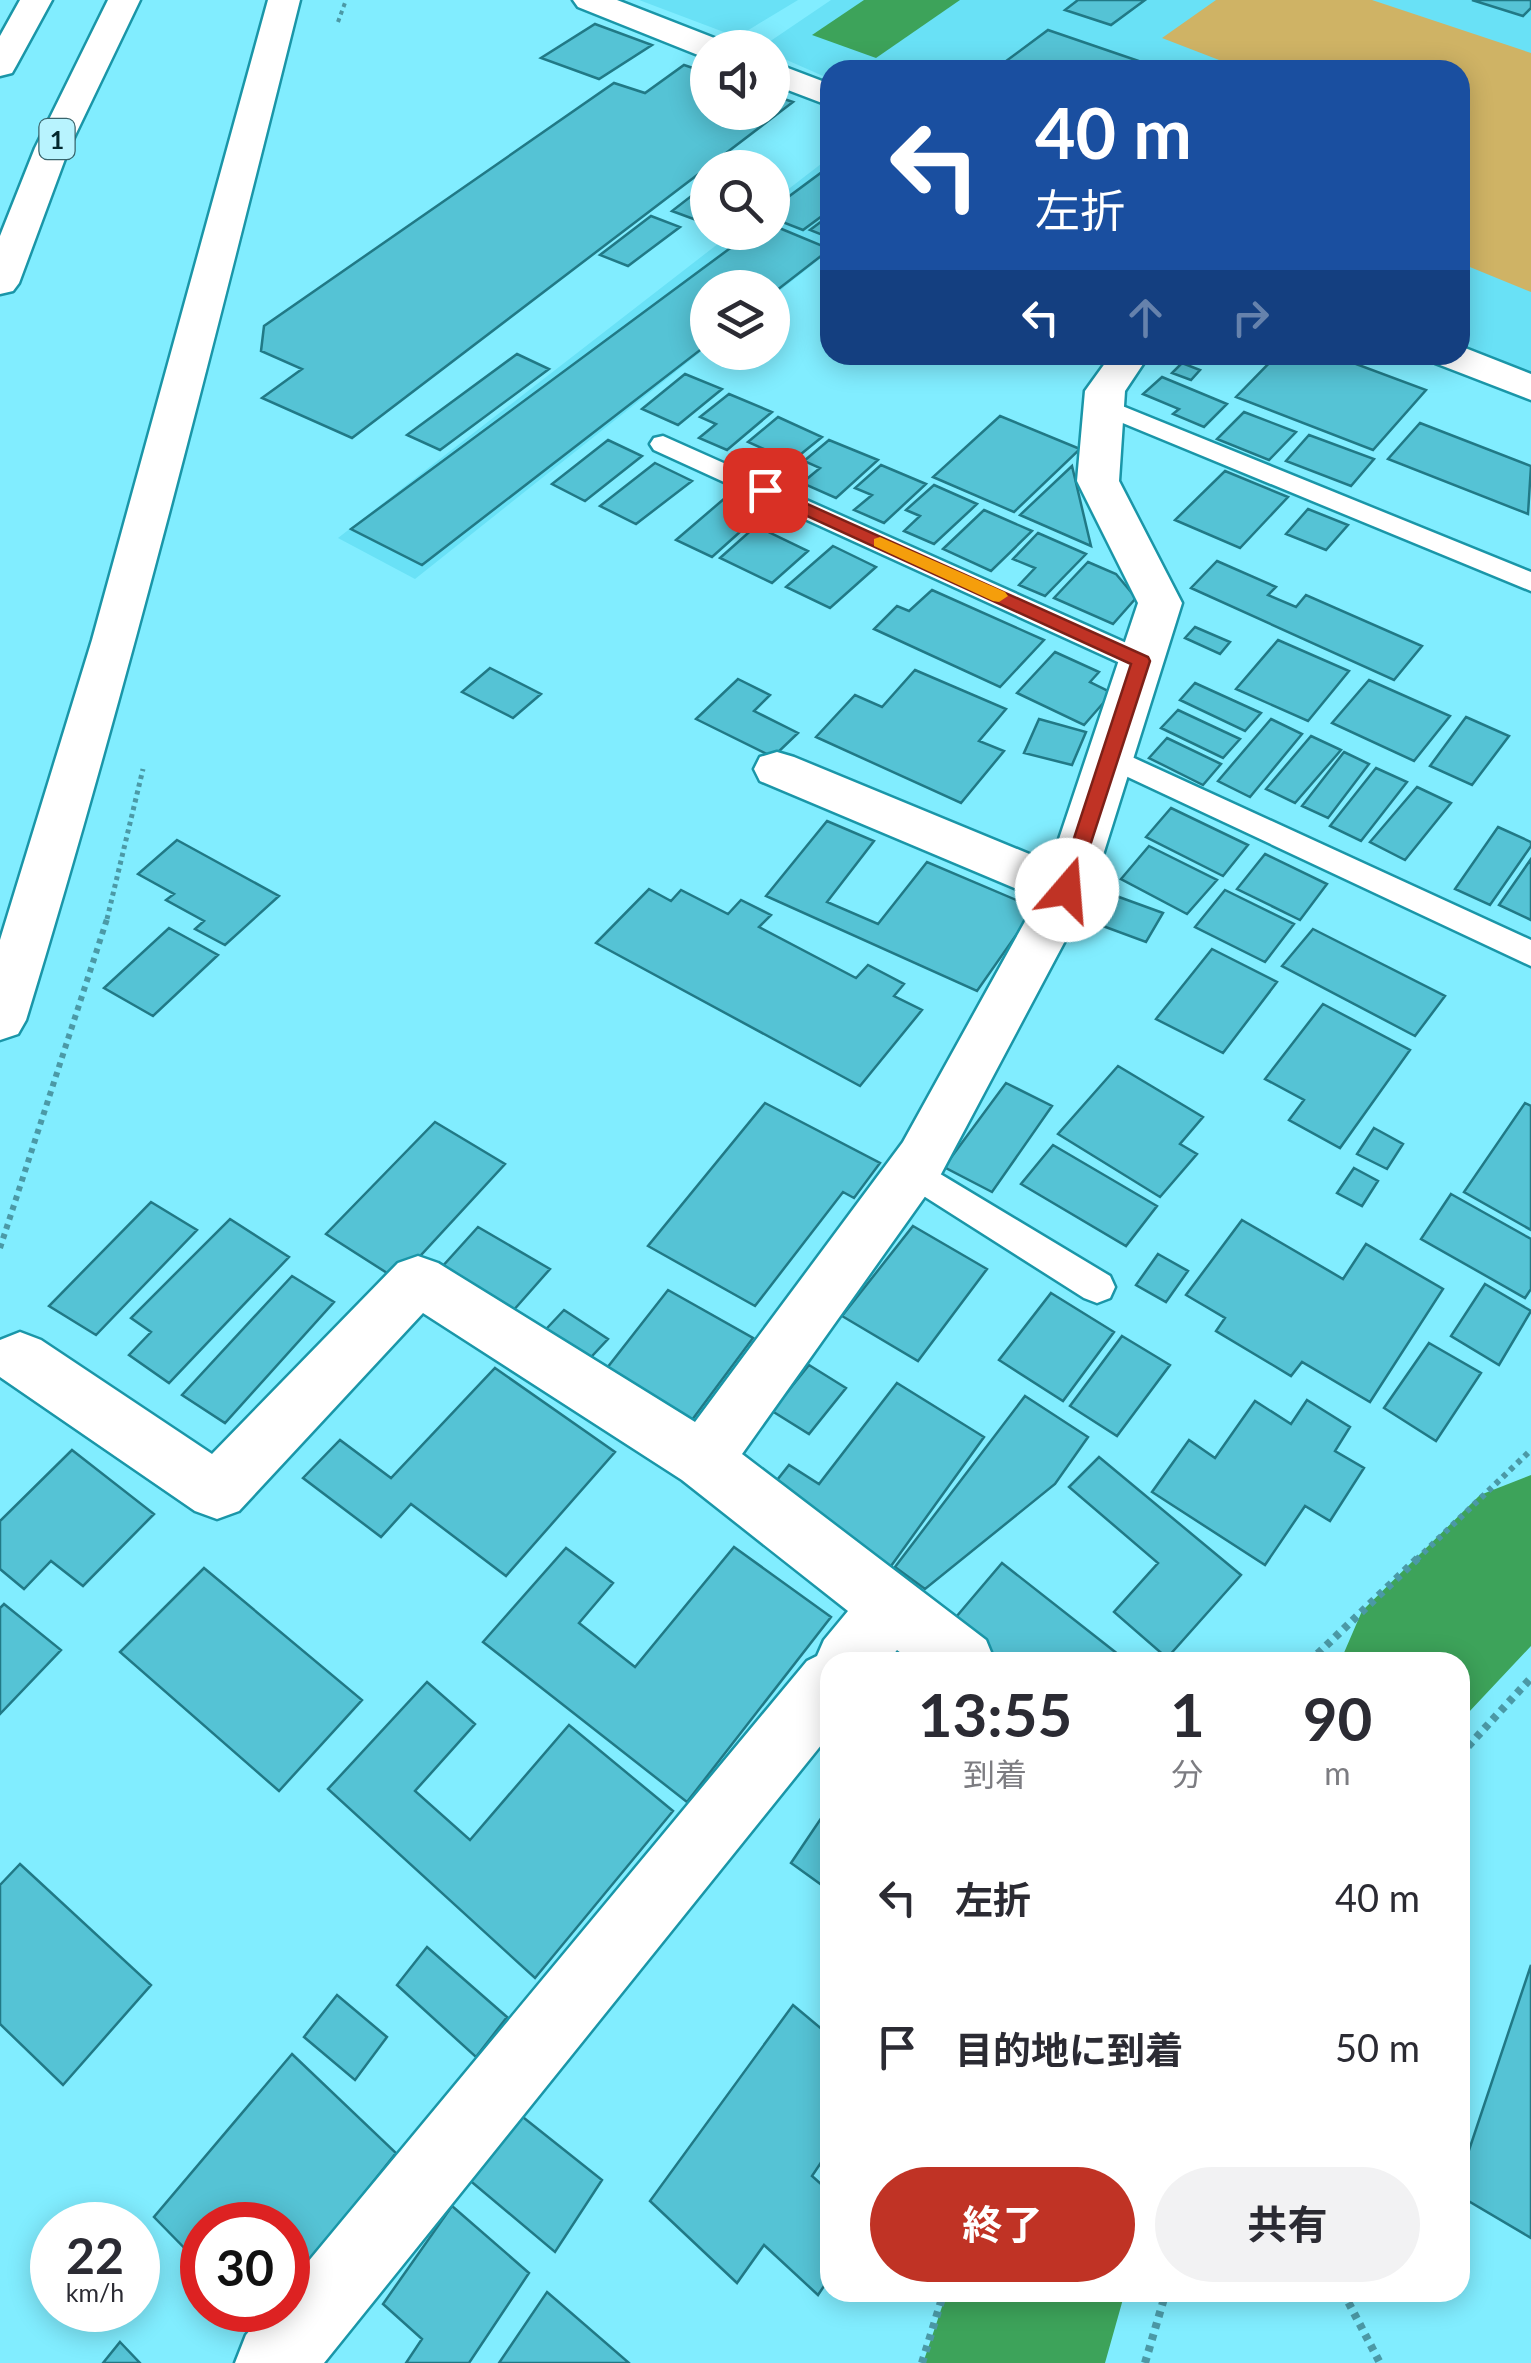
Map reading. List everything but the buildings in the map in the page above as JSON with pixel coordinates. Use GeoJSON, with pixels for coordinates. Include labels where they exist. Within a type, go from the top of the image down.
{"type":"FeatureCollection","features":[{"type":"Feature","properties":{"kind":"main road"},"geometry":{"type":"LineString","coordinates":[[0,45],[26,0]]}},
{"type":"Feature","properties":{"kind":"main road"},"geometry":{"type":"LineString","coordinates":[[0,66],[36,0]]}},
{"type":"Feature","properties":{"kind":"main road"},"geometry":{"type":"LineString","coordinates":[[0,252],[46,145],[121,0]]}},
{"type":"Feature","properties":{"kind":"main road","name":"1"},"geometry":{"type":"LineString","coordinates":[[0,283],[52,148],[121,0]]}},
{"type":"Feature","properties":{"kind":"main road"},"geometry":{"type":"LineString","coordinates":[[0,1020],[21,895],[160,468],[284,0]]}},
{"type":"Feature","properties":{"kind":"main road"},"geometry":{"type":"LineString","coordinates":[[590,0],[690,40]]}},
{"type":"Feature","properties":{"kind":"main road"},"geometry":{"type":"LineString","coordinates":[[790,79],[820,92]]}},
{"type":"Feature","properties":{"kind":"main road"},"geometry":{"type":"LineString","coordinates":[[1470,363],[1531,388]]}},
{"type":"Feature","properties":{"kind":"main road"},"geometry":{"type":"LineString","coordinates":[[704,1460],[912,1171],[1067,890],[1160,603],[1098,481],[1106,391],[1123,365]]}},
{"type":"Feature","properties":{"kind":"main road"},"geometry":{"type":"LineString","coordinates":[[777,769],[1067,890]]}},
{"type":"Feature","properties":{"kind":"main road"},"geometry":{"type":"LineString","coordinates":[[20,1358],[217,1490],[418,1280],[704,1460],[950,1652]]}},
{"type":"Feature","properties":{"kind":"main road"},"geometry":{"type":"LineString","coordinates":[[855,1652],[894,1606]]}},
{"type":"Feature","properties":{"kind":"main road"},"geometry":{"type":"LineString","coordinates":[[274,2363],[820,1695]]}},
{"type":"Feature","properties":{"kind":"lane"},"geometry":{"type":"LineString","coordinates":[[1105,406],[1531,582]]}},
{"type":"Feature","properties":{"kind":"lane"},"geometry":{"type":"LineString","coordinates":[[662,444],[1141,661]]}},
{"type":"Feature","properties":{"kind":"lane"},"geometry":{"type":"LineString","coordinates":[[1110,757],[1531,954]]}},
{"type":"Feature","properties":{"kind":"lane"},"geometry":{"type":"LineString","coordinates":[[912,1171],[1097,1286]]}},
{"type":"Feature","properties":{"kind":"path"},"geometry":{"type":"LineString","coordinates":[[1320,1652],[1531,1450]]}},
{"type":"Feature","properties":{"kind":"path"},"geometry":{"type":"LineString","coordinates":[[1470,1744],[1531,1678]]}},
{"type":"Feature","properties":{"kind":"path"},"geometry":{"type":"LineString","coordinates":[[922,2363],[941,2302]]}},
{"type":"Feature","properties":{"kind":"path"},"geometry":{"type":"LineString","coordinates":[[1145,2363],[1163,2302]]}},
{"type":"Feature","properties":{"kind":"path"},"geometry":{"type":"LineString","coordinates":[[1349,2302],[1380,2363]]}},
{"type":"Feature","properties":{"kind":"shaded area"},"geometry":{"type":"Polygon","coordinates":[[[639,0],[798,0],[749,30],[718,30],[639,0]]]}},
{"type":"Feature","properties":{"kind":"shaded area"},"geometry":{"type":"Polygon","coordinates":[[[831,0],[1531,0],[1531,372],[1470,348],[1470,60],[820,60],[820,75],[790,61],[790,30],[787,30],[831,0]]]}},
{"type":"Feature","properties":{"kind":"shaded area"},"geometry":{"type":"Polygon","coordinates":[[[864,0],[960,0],[876,58],[812,35],[864,0]]]}},
{"type":"Feature","properties":{"kind":"shaded area"},"geometry":{"type":"Polygon","coordinates":[[[1216,0],[1372,0],[1531,53],[1531,292],[1470,267],[1470,60],[1219,60],[1162,38],[1216,0]]]}},
{"type":"Feature","properties":{"kind":"shaded area"},"geometry":{"type":"Polygon","coordinates":[[[820,165],[820,259],[790,283],[790,270],[690,270],[690,361],[415,579],[338,538],[710,250],[790,250],[790,188],[820,165]]]}},
{"type":"Feature","properties":{"kind":"waterway"},"geometry":{"type":"LineString","coordinates":[[1425,1652],[1531,1543]]}},
{"type":"Feature","properties":{"kind":"waterway"},"geometry":{"type":"LineString","coordinates":[[1014,2363],[1033,2302]]}},
{"type":"Feature","properties":{"kind":"slow traffic"},"geometry":{"type":"LineString","coordinates":[[880,542],[999,596]]}},
{"type":"Feature","properties":{"kind":"route"},"geometry":{"type":"LineString","coordinates":[[765,490],[1141,661],[1067,890]]}}]}
